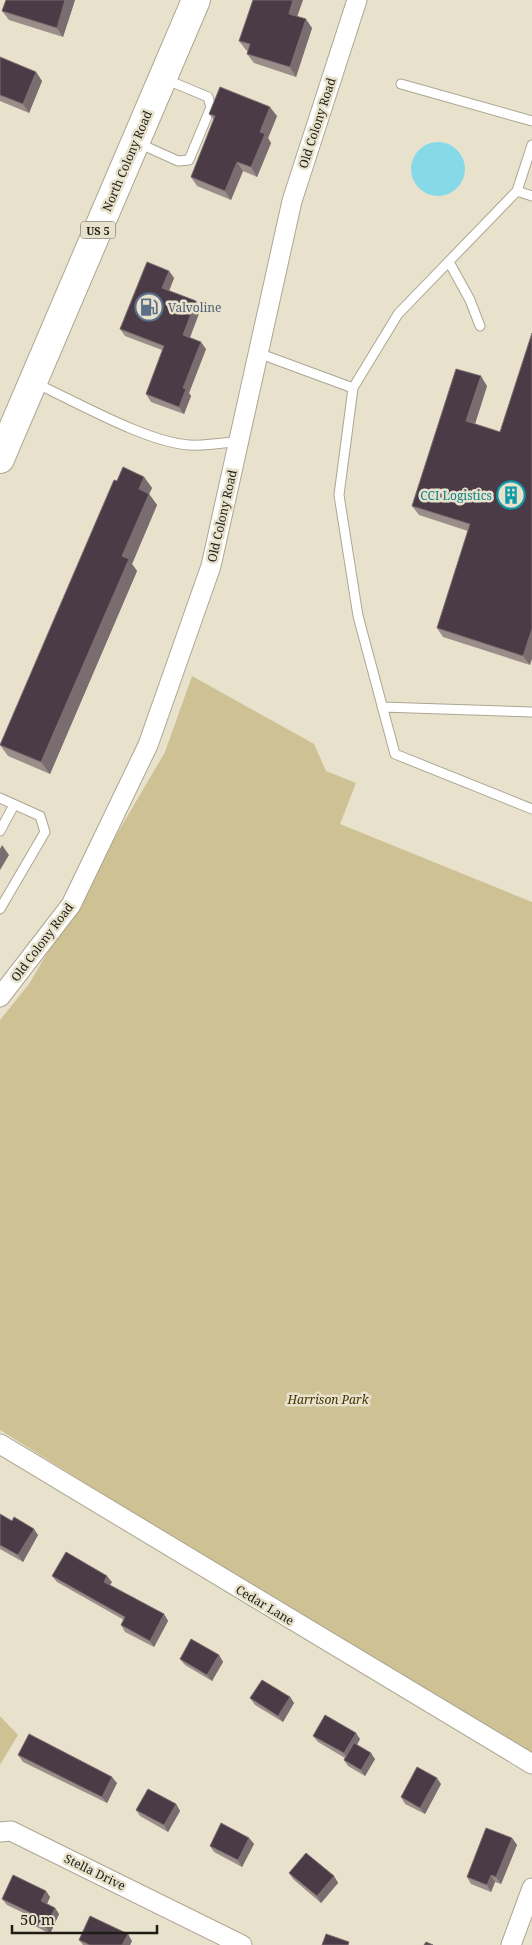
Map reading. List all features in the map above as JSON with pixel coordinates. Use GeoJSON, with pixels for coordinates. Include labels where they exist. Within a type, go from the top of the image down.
{"type":"FeatureCollection","features":[{"type":"Feature","properties":{"kind":"main road","name":"North Colony Road"},"geometry":{"type":"LineString","coordinates":[[0,459],[196,0]]}},
{"type":"Feature","properties":{"kind":"street","name":"Old Colony Road"},"geometry":{"type":"LineString","coordinates":[[0,997],[71,905],[148,745],[211,566],[292,201],[357,0]]}},
{"type":"Feature","properties":{"kind":"street","name":"Cedar Lane"},"geometry":{"type":"LineString","coordinates":[[0,1444],[532,1764]]}},
{"type":"Feature","properties":{"kind":"street","name":"Stella Drive"},"geometry":{"type":"LineString","coordinates":[[0,1832],[12,1831],[242,1945]]}},
{"type":"Feature","properties":{"kind":"street"},"geometry":{"type":"LineString","coordinates":[[512,1945],[532,1888]]}},
{"type":"Feature","properties":{"kind":"lane"},"geometry":{"type":"LineString","coordinates":[[135,142],[178,161],[189,160],[211,107],[208,97],[163,78]]}},
{"type":"Feature","properties":{"kind":"lane"},"geometry":{"type":"LineString","coordinates":[[401,84],[532,121]]}},
{"type":"Feature","properties":{"kind":"lane"},"geometry":{"type":"LineString","coordinates":[[532,145],[517,191],[398,314],[353,388],[339,496],[358,616],[395,754],[532,809]]}},
{"type":"Feature","properties":{"kind":"lane"},"geometry":{"type":"LineString","coordinates":[[517,191],[532,196]]}},
{"type":"Feature","properties":{"kind":"lane"},"geometry":{"type":"LineString","coordinates":[[449,262],[470,300],[480,326]]}},
{"type":"Feature","properties":{"kind":"lane"},"geometry":{"type":"LineString","coordinates":[[258,353],[353,388]]}},
{"type":"Feature","properties":{"kind":"lane"},"geometry":{"type":"LineString","coordinates":[[33,382],[146,434],[188,445],[214,445],[240,441]]}},
{"type":"Feature","properties":{"kind":"lane"},"geometry":{"type":"LineString","coordinates":[[382,706],[532,712]]}},
{"type":"Feature","properties":{"kind":"lane"},"geometry":{"type":"LineString","coordinates":[[0,798],[40,816],[45,832],[0,909]]}},
{"type":"Feature","properties":{"kind":"lane"},"geometry":{"type":"LineString","coordinates":[[0,831],[14,805]]}},
{"type":"Feature","properties":{"kind":"green space","name":"Harrison Park"},"geometry":{"type":"Polygon","coordinates":[[[192,676],[314,744],[326,771],[356,783],[340,824],[532,902],[532,1763],[0,1430],[0,1020],[29,984],[165,752],[192,676]]]}},
{"type":"Feature","properties":{"kind":"green space"},"geometry":{"type":"Polygon","coordinates":[[[0,1716],[18,1735],[0,1765],[0,1716]]]}},
{"type":"Feature","properties":{"kind":"water"},"geometry":{"type":"Polygon","coordinates":[[[433,142],[443,142],[453,146],[461,154],[465,169],[461,184],[453,192],[443,196],[433,196],[423,192],[415,184],[411,174],[411,164],[415,154],[423,146],[433,142]]]}},
{"type":"Feature","properties":{"kind":"building"},"geometry":{"type":"Polygon","coordinates":[[[6,0],[65,0],[57,28],[2,11],[6,0]]]}},
{"type":"Feature","properties":{"kind":"building"},"geometry":{"type":"Polygon","coordinates":[[[253,0],[293,0],[289,14],[306,19],[290,67],[247,54],[250,44],[239,41],[253,0]]]}},
{"type":"Feature","properties":{"kind":"building"},"geometry":{"type":"Polygon","coordinates":[[[0,57],[36,72],[23,104],[0,95],[0,57]]]}},
{"type":"Feature","properties":{"kind":"building"},"geometry":{"type":"Polygon","coordinates":[[[220,87],[270,107],[260,132],[265,134],[251,167],[237,162],[225,191],[191,177],[215,116],[209,114],[220,87]]]}},
{"type":"Feature","properties":{"kind":"building"},"geometry":{"type":"Polygon","coordinates":[[[147,262],[169,271],[162,288],[196,301],[183,335],[201,342],[183,388],[186,389],[179,407],[146,394],[164,346],[120,329],[147,262]]]}},
{"type":"Feature","properties":{"kind":"building","name":"CCI Logistics"},"geometry":{"type":"Polygon","coordinates":[[[532,333],[532,629],[523,656],[437,628],[470,524],[412,506],[456,369],[481,376],[466,421],[500,432],[532,333]]]}},
{"type":"Feature","properties":{"kind":"building"},"geometry":{"type":"Polygon","coordinates":[[[123,467],[144,477],[139,489],[149,494],[122,556],[129,559],[41,762],[0,745],[114,480],[117,481],[123,467]]]}},
{"type":"Feature","properties":{"kind":"building"},"geometry":{"type":"Polygon","coordinates":[[[0,1514],[12,1521],[14,1517],[34,1529],[18,1555],[0,1545],[0,1514]]]}},
{"type":"Feature","properties":{"kind":"building"},"geometry":{"type":"Polygon","coordinates":[[[66,1552],[107,1576],[104,1582],[164,1614],[150,1641],[121,1625],[125,1617],[52,1576],[66,1552]]]}},
{"type":"Feature","properties":{"kind":"building"},"geometry":{"type":"Polygon","coordinates":[[[191,1639],[219,1655],[207,1675],[180,1659],[191,1639]]]}},
{"type":"Feature","properties":{"kind":"building"},"geometry":{"type":"Polygon","coordinates":[[[262,1680],[290,1697],[278,1716],[250,1698],[262,1680]]]}},
{"type":"Feature","properties":{"kind":"building"},"geometry":{"type":"Polygon","coordinates":[[[325,1715],[356,1733],[344,1753],[313,1736],[325,1715]]]}},
{"type":"Feature","properties":{"kind":"building"},"geometry":{"type":"Polygon","coordinates":[[[29,1734],[112,1777],[102,1797],[18,1755],[29,1734]]]}},
{"type":"Feature","properties":{"kind":"building"},"geometry":{"type":"Polygon","coordinates":[[[354,1743],[371,1753],[361,1770],[344,1760],[354,1743]]]}},
{"type":"Feature","properties":{"kind":"building"},"geometry":{"type":"Polygon","coordinates":[[[417,1767],[437,1778],[420,1808],[401,1797],[417,1767]]]}},
{"type":"Feature","properties":{"kind":"building"},"geometry":{"type":"Polygon","coordinates":[[[148,1789],[176,1804],[164,1825],[136,1810],[148,1789]]]}},
{"type":"Feature","properties":{"kind":"building"},"geometry":{"type":"Polygon","coordinates":[[[221,1823],[249,1838],[238,1860],[210,1846],[221,1823]]]}},
{"type":"Feature","properties":{"kind":"building"},"geometry":{"type":"Polygon","coordinates":[[[486,1828],[512,1838],[496,1877],[491,1875],[487,1885],[467,1877],[486,1828]]]}},
{"type":"Feature","properties":{"kind":"building"},"geometry":{"type":"Polygon","coordinates":[[[306,1853],[334,1876],[317,1896],[289,1873],[306,1853]]]}},
{"type":"Feature","properties":{"kind":"building"},"geometry":{"type":"Polygon","coordinates":[[[13,1875],[46,1891],[41,1901],[55,1908],[46,1927],[30,1920],[33,1914],[2,1899],[13,1875]]]}},
{"type":"Feature","properties":{"kind":"building"},"geometry":{"type":"Polygon","coordinates":[[[90,1916],[128,1934],[122,1945],[90,1945],[79,1940],[90,1916]]]}},
{"type":"Feature","properties":{"kind":"building"},"geometry":{"type":"Polygon","coordinates":[[[326,1934],[349,1942],[348,1945],[322,1945],[326,1934]]]}},
{"type":"Feature","properties":{"kind":"place","name":"Valvoline"},"geometry":{"type":"Point","coordinates":[149,307]}},
{"type":"Feature","properties":{"kind":"place","name":"CCI Logistics"},"geometry":{"type":"Point","coordinates":[511,495]}}]}
